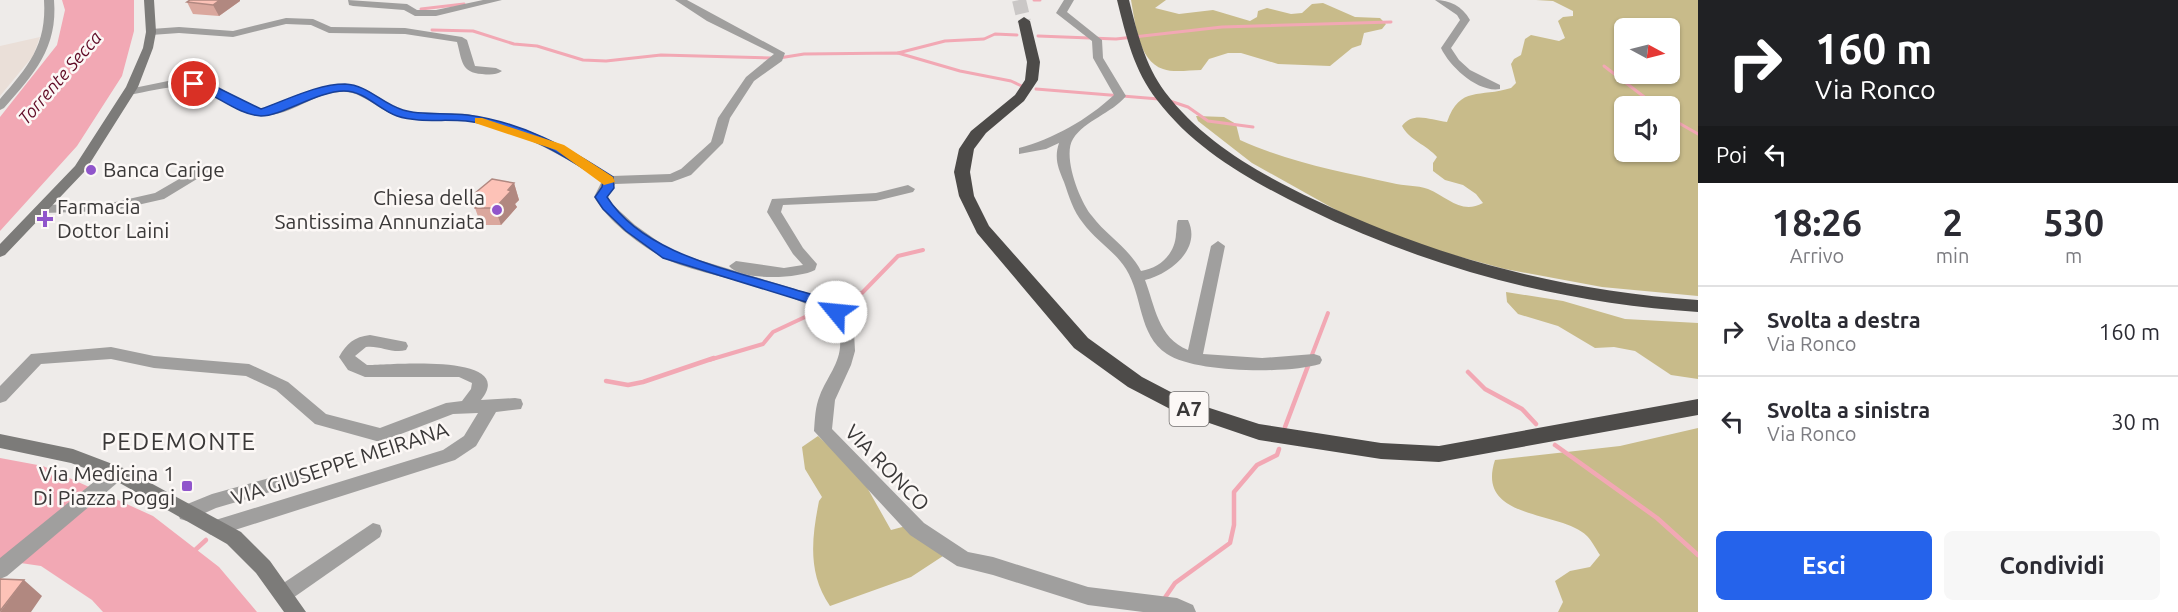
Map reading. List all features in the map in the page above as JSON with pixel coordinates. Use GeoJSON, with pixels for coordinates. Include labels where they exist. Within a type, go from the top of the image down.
{"type":"FeatureCollection","features":[{"type":"Feature","properties":{"kind":"highway"},"geometry":{"type":"LineString","coordinates":[[1123,0],[1134,49],[1144,71],[1161,96],[1187,126],[1262,179],[1324,211],[1398,243],[1515,278],[1569,290],[1647,302],[1698,306]]}},
{"type":"Feature","properties":{"kind":"highway","name":"A7"},"geometry":{"type":"LineString","coordinates":[[1024,21],[1033,58],[1031,81],[1021,96],[973,138],[962,165],[963,188],[974,216],[983,229],[1081,343],[1136,382],[1181,406],[1236,426],[1304,441],[1405,453],[1456,452],[1698,407]]}},
{"type":"Feature","properties":{"kind":"main road"},"geometry":{"type":"LineString","coordinates":[[2,248],[43,209],[94,149],[129,92],[143,66],[151,32],[149,0]]}},
{"type":"Feature","properties":{"kind":"main road"},"geometry":{"type":"LineString","coordinates":[[0,441],[73,456],[234,538],[263,567],[296,612]]}},
{"type":"Feature","properties":{"kind":"street"},"geometry":{"type":"LineString","coordinates":[[0,106],[44,51],[51,25],[50,0]]}},
{"type":"Feature","properties":{"kind":"street"},"geometry":{"type":"LineString","coordinates":[[353,0],[353,3],[407,7],[415,13],[436,13],[497,0]]}},
{"type":"Feature","properties":{"kind":"street"},"geometry":{"type":"LineString","coordinates":[[129,92],[194,84],[206,86],[251,110],[262,113],[326,90],[345,87],[365,92],[400,113],[467,118],[494,123],[560,147],[609,180],[672,178],[686,172],[717,143],[724,118],[750,79],[778,59],[780,53],[711,19],[680,0]]}},
{"type":"Feature","properties":{"kind":"street"},"geometry":{"type":"LineString","coordinates":[[1069,0],[1061,13],[1096,40],[1098,58],[1120,96],[1112,105],[1099,111],[1077,130],[1062,150],[1063,162],[1082,213],[1137,276],[1154,327],[1173,350],[1203,361],[1288,363],[1314,360]]}},
{"type":"Feature","properties":{"kind":"street"},"geometry":{"type":"LineString","coordinates":[[1440,0],[1461,13],[1465,20],[1446,48],[1450,58],[1475,80],[1496,87]]}},
{"type":"Feature","properties":{"kind":"street"},"geometry":{"type":"LineString","coordinates":[[151,32],[179,30],[233,34],[286,21],[313,22],[329,30],[418,32],[462,40],[465,63],[471,70],[496,71]]}},
{"type":"Feature","properties":{"kind":"street"},"geometry":{"type":"LineString","coordinates":[[1023,151],[1042,146],[1067,132],[1077,130]]}},
{"type":"Feature","properties":{"kind":"street"},"geometry":{"type":"LineString","coordinates":[[43,209],[111,207],[159,196],[205,168]]}},
{"type":"Feature","properties":{"kind":"street","name":"VIA RONCO"},"geometry":{"type":"LineString","coordinates":[[609,180],[608,188],[601,197],[607,207],[630,228],[668,255],[744,277],[827,305],[841,318],[846,328],[849,344],[845,362],[828,394],[824,408],[823,431],[916,529],[964,560],[993,566],[1088,596],[1177,607],[1186,612]]}},
{"type":"Feature","properties":{"kind":"street"},"geometry":{"type":"LineString","coordinates":[[700,266],[718,263],[772,273],[806,270],[810,264],[798,251],[774,212],[777,202],[861,199],[908,189]]}},
{"type":"Feature","properties":{"kind":"street"},"geometry":{"type":"LineString","coordinates":[[1137,276],[1157,273],[1167,268],[1182,248],[1185,236],[1183,223]]}},
{"type":"Feature","properties":{"kind":"street"},"geometry":{"type":"LineString","coordinates":[[1194,358],[1218,246]]}},
{"type":"Feature","properties":{"kind":"street"},"geometry":{"type":"LineString","coordinates":[[400,346],[372,339],[355,346],[347,357],[354,366],[365,371],[461,371],[474,375],[481,380],[481,387],[466,406]]}},
{"type":"Feature","properties":{"kind":"street"},"geometry":{"type":"LineString","coordinates":[[0,397],[37,358],[111,353],[154,362],[249,370],[282,386],[321,418],[380,435],[466,406],[515,404]]}},
{"type":"Feature","properties":{"kind":"street","name":"VIA GIUSEPPE MEIRANA"},"geometry":{"type":"LineString","coordinates":[[216,528],[449,454],[470,441],[491,405]]}},
{"type":"Feature","properties":{"kind":"street"},"geometry":{"type":"LineString","coordinates":[[0,570],[113,477]]}},
{"type":"Feature","properties":{"kind":"street"},"geometry":{"type":"LineString","coordinates":[[187,513],[212,502],[298,477]]}},
{"type":"Feature","properties":{"kind":"street"},"geometry":{"type":"LineString","coordinates":[[283,594],[373,531]]}},
{"type":"Feature","properties":{"kind":"shaded area"},"geometry":{"type":"Polygon","coordinates":[[[1131,0],[1166,0],[1155,8],[1179,14],[1213,10],[1250,21],[1257,17],[1258,11],[1267,8],[1291,14],[1302,13],[1312,4],[1323,3],[1355,17],[1380,18],[1386,24],[1382,29],[1364,33],[1361,45],[1352,48],[1330,66],[1278,64],[1241,53],[1228,53],[1209,59],[1201,70],[1172,71],[1155,65],[1148,58],[1136,29],[1131,0]]]}},
{"type":"Feature","properties":{"kind":"shaded area"},"geometry":{"type":"Polygon","coordinates":[[[1536,0],[1698,0],[1698,296],[1602,287],[1505,269],[1427,248],[1354,220],[1252,163],[1198,121],[1196,116],[1224,117],[1236,124],[1240,140],[1258,148],[1334,170],[1424,188],[1455,204],[1475,206],[1483,203],[1476,194],[1463,185],[1445,180],[1433,171],[1433,163],[1437,157],[1409,135],[1402,126],[1406,121],[1417,118],[1447,122],[1458,102],[1465,98],[1511,88],[1516,83],[1511,64],[1521,55],[1525,39],[1531,35],[1559,41],[1565,38],[1558,21],[1563,17],[1573,16],[1573,11],[1553,1],[1536,0]]]}},
{"type":"Feature","properties":{"kind":"shaded area"},"geometry":{"type":"Polygon","coordinates":[[[40,37],[33,56],[0,96],[0,46],[40,37]]]}},
{"type":"Feature","properties":{"kind":"shaded area"},"geometry":{"type":"Polygon","coordinates":[[[1506,292],[1563,301],[1625,319],[1698,323],[1698,379],[1671,375],[1635,351],[1614,347],[1595,348],[1558,326],[1518,314],[1507,302],[1506,292]]]}},
{"type":"Feature","properties":{"kind":"shaded area"},"geometry":{"type":"Polygon","coordinates":[[[1698,428],[1698,612],[1558,612],[1563,602],[1555,581],[1570,571],[1590,567],[1600,555],[1587,536],[1574,528],[1508,504],[1497,494],[1492,480],[1495,460],[1620,446],[1698,428]]]}},
{"type":"Feature","properties":{"kind":"shaded area"},"geometry":{"type":"Polygon","coordinates":[[[818,436],[860,475],[891,530],[906,526],[943,556],[911,577],[830,606],[818,581],[813,555],[819,501],[822,497],[805,469],[802,447],[818,436]]]}},
{"type":"Feature","properties":{"kind":"water","name":"Torrente Secca"},"geometry":{"type":"Polygon","coordinates":[[[62,0],[134,0],[134,31],[122,76],[77,146],[0,231],[0,117],[57,45],[65,10],[62,0]]]}},
{"type":"Feature","properties":{"kind":"water"},"geometry":{"type":"Polygon","coordinates":[[[0,458],[43,466],[153,516],[219,567],[257,612],[103,612],[92,600],[41,566],[0,560],[0,458]]]}},
{"type":"Feature","properties":{"kind":"building"},"geometry":{"type":"Polygon","coordinates":[[[190,0],[220,0],[213,5],[187,2],[190,0]]]}},
{"type":"Feature","properties":{"kind":"building"},"geometry":{"type":"Polygon","coordinates":[[[492,179],[514,183],[508,190],[511,191],[495,208],[475,208],[475,193],[492,179]]]}},
{"type":"Feature","properties":{"kind":"building"},"geometry":{"type":"Polygon","coordinates":[[[0,579],[24,580],[0,611],[0,579]]]}},
{"type":"Feature","properties":{"kind":"waterway"},"geometry":{"type":"LineString","coordinates":[[1034,0],[1040,0]]}},
{"type":"Feature","properties":{"kind":"waterway"},"geometry":{"type":"LineString","coordinates":[[421,9],[464,4]]}},
{"type":"Feature","properties":{"kind":"waterway"},"geometry":{"type":"LineString","coordinates":[[1038,36],[1116,39],[1222,27],[1391,22]]}},
{"type":"Feature","properties":{"kind":"waterway"},"geometry":{"type":"LineString","coordinates":[[432,30],[473,31],[514,44],[537,46],[583,60],[606,61],[661,55],[771,58]]}},
{"type":"Feature","properties":{"kind":"waterway"},"geometry":{"type":"LineString","coordinates":[[898,53],[945,41],[984,39],[995,34],[1017,35]]}},
{"type":"Feature","properties":{"kind":"waterway"},"geometry":{"type":"LineString","coordinates":[[779,58],[804,54],[898,53]]}},
{"type":"Feature","properties":{"kind":"waterway"},"geometry":{"type":"LineString","coordinates":[[898,53],[960,71],[1011,81],[1024,87]]}},
{"type":"Feature","properties":{"kind":"waterway"},"geometry":{"type":"LineString","coordinates":[[1604,66],[1643,96]]}},
{"type":"Feature","properties":{"kind":"waterway"},"geometry":{"type":"LineString","coordinates":[[1036,89],[1159,99]]}},
{"type":"Feature","properties":{"kind":"waterway"},"geometry":{"type":"LineString","coordinates":[[1167,100],[1188,107],[1208,121],[1253,127]]}},
{"type":"Feature","properties":{"kind":"waterway"},"geometry":{"type":"LineString","coordinates":[[1680,124],[1698,134]]}},
{"type":"Feature","properties":{"kind":"waterway"},"geometry":{"type":"LineString","coordinates":[[709,360],[763,344],[773,332],[805,317],[834,298],[846,298],[862,293],[898,256],[923,250]]}},
{"type":"Feature","properties":{"kind":"waterway"},"geometry":{"type":"LineString","coordinates":[[1310,360],[1328,313]]}},
{"type":"Feature","properties":{"kind":"waterway"},"geometry":{"type":"LineString","coordinates":[[606,381],[628,385],[643,382],[714,358]]}},
{"type":"Feature","properties":{"kind":"waterway"},"geometry":{"type":"LineString","coordinates":[[1285,427],[1311,358]]}},
{"type":"Feature","properties":{"kind":"waterway"},"geometry":{"type":"LineString","coordinates":[[1468,372],[1485,389],[1522,409],[1536,424]]}},
{"type":"Feature","properties":{"kind":"waterway"},"geometry":{"type":"LineString","coordinates":[[1555,445],[1657,518],[1698,555]]}},
{"type":"Feature","properties":{"kind":"waterway"},"geometry":{"type":"LineString","coordinates":[[1164,599],[1175,583],[1230,543],[1234,525],[1234,492],[1257,465],[1277,455],[1279,449]]}},
{"type":"Feature","properties":{"kind":"waterway"},"geometry":{"type":"LineString","coordinates":[[193,552],[206,540]]}},
{"type":"Feature","properties":{"kind":"tunnel"},"geometry":{"type":"LineString","coordinates":[[1019,0],[1024,21]]}},
{"type":"Feature","properties":{"kind":"slow traffic"},"geometry":{"type":"LineString","coordinates":[[479,120],[494,123],[560,147],[609,182]]}},
{"type":"Feature","properties":{"kind":"place","name":"Banca Carige"},"geometry":{"type":"Point","coordinates":[91,170]}},
{"type":"Feature","properties":{"kind":"place","name":"Chiesa della Santissima Annunziata"},"geometry":{"type":"Point","coordinates":[497,210]}},
{"type":"Feature","properties":{"kind":"place","name":"Farmacia Dottor Laini"},"geometry":{"type":"Point","coordinates":[45,219]}},
{"type":"Feature","properties":{"kind":"place","name":"Via Medicina 1 Di Piazza Poggi"},"geometry":{"type":"Point","coordinates":[187,486]}},
{"type":"Feature","properties":{"kind":"district","name":"PEDEMONTE"},"geometry":{"type":"Point","coordinates":[179,442]}},
{"type":"Feature","properties":{"kind":"route"},"geometry":{"type":"LineString","coordinates":[[194,84],[206,86],[251,110],[262,113],[319,92],[345,87],[365,92],[400,113],[467,118],[494,123],[542,140],[560,147],[609,180],[608,188],[601,197],[607,207],[630,228],[668,255],[813,300],[827,305],[836,312]]}}]}
